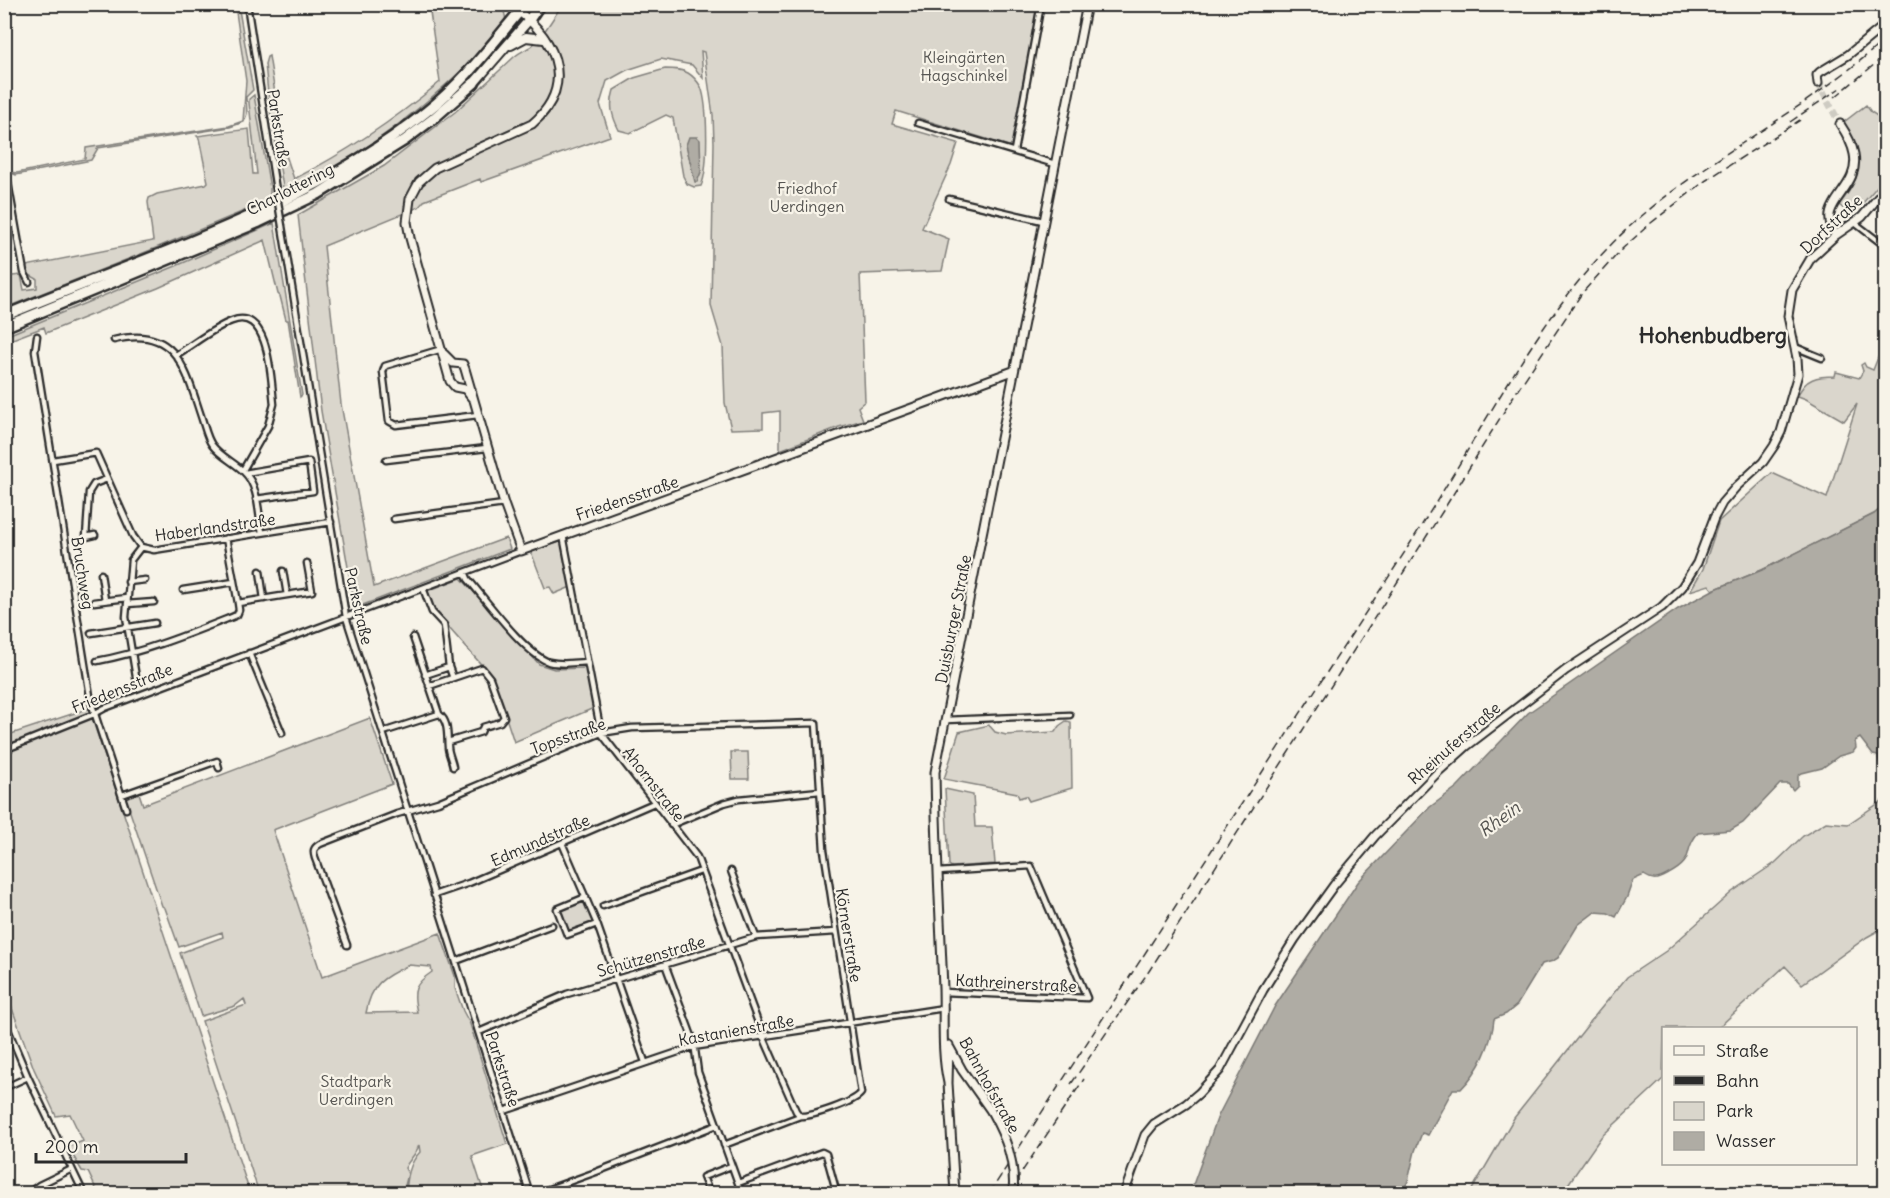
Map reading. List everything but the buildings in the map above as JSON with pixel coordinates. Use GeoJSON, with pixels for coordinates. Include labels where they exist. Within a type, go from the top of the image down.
{"type":"FeatureCollection","features":[{"type":"Feature","properties":{"kind":"highway","name":"Charlottering"},"geometry":{"type":"LineString","coordinates":[[529,20],[540,4]]}},
{"type":"Feature","properties":{"kind":"highway","name":"Charlottering"},"geometry":{"type":"LineString","coordinates":[[4,316],[256,214],[314,186],[370,154],[428,111],[473,67],[522,9]]}},
{"type":"Feature","properties":{"kind":"highway","name":"Charlottering"},"geometry":{"type":"LineString","coordinates":[[4,327],[259,222],[318,194],[405,140],[435,118],[474,83]]}},
{"type":"Feature","properties":{"kind":"highway"},"geometry":{"type":"LineString","coordinates":[[4,311],[63,291]]}},
{"type":"Feature","properties":{"kind":"main road"},"geometry":{"type":"LineString","coordinates":[[473,400],[465,389],[455,387],[450,381],[407,222],[410,199],[419,182],[435,168],[520,131],[542,116],[554,98],[558,76],[554,54],[522,9],[507,4]]}},
{"type":"Feature","properties":{"kind":"main road","name":"Duisburger Straße"},"geometry":{"type":"LineString","coordinates":[[948,1083],[944,1062],[945,1025],[935,771],[1087,7]]}},
{"type":"Feature","properties":{"kind":"main road","name":"Charlottering"},"geometry":{"type":"LineString","coordinates":[[474,83],[529,20]]}},
{"type":"Feature","properties":{"kind":"main road"},"geometry":{"type":"LineString","coordinates":[[1818,83],[1817,75],[1820,72],[1848,55],[1886,24]]}},
{"type":"Feature","properties":{"kind":"main road"},"geometry":{"type":"LineString","coordinates":[[507,47],[526,38],[544,39]]}},
{"type":"Feature","properties":{"kind":"main road"},"geometry":{"type":"LineString","coordinates":[[1836,235],[1828,222],[1829,213],[1848,186],[1855,162],[1851,144],[1840,124]]}},
{"type":"Feature","properties":{"kind":"main road","name":"Dorfstraße"},"geometry":{"type":"LineString","coordinates":[[1744,479],[1763,462],[1774,446],[1798,374],[1788,316],[1792,290],[1811,258],[1836,235],[1856,223],[1886,188]]}},
{"type":"Feature","properties":{"kind":"main road"},"geometry":{"type":"LineString","coordinates":[[443,352],[453,363],[463,364],[504,504],[521,551]]}},
{"type":"Feature","properties":{"kind":"main road"},"geometry":{"type":"LineString","coordinates":[[447,369],[453,363]]}},
{"type":"Feature","properties":{"kind":"main road","name":"Friedensstraße"},"geometry":{"type":"LineString","coordinates":[[521,551],[1013,371]]}},
{"type":"Feature","properties":{"kind":"main road"},"geometry":{"type":"LineString","coordinates":[[455,387],[465,386],[469,380]]}},
{"type":"Feature","properties":{"kind":"main road","name":"Rheinuferstraße"},"geometry":{"type":"LineString","coordinates":[[1124,1194],[1138,1149],[1149,1130],[1186,1104],[1220,1070],[1263,990],[1295,939],[1334,885],[1375,836],[1467,746],[1566,670],[1669,602],[1694,570],[1722,503],[1744,479]]}},
{"type":"Feature","properties":{"kind":"main road","name":"Bahnhofstraße"},"geometry":{"type":"LineString","coordinates":[[945,1025],[949,1045],[962,1070],[991,1111],[1009,1148],[1013,1163],[1013,1194]]}},
{"type":"Feature","properties":{"kind":"main road","name":"Duisburger Straße"},"geometry":{"type":"LineString","coordinates":[[949,1045],[948,1083],[955,1194]]}},
{"type":"Feature","properties":{"kind":"main road"},"geometry":{"type":"LineString","coordinates":[[948,1074],[953,1070],[962,1070]]}},
{"type":"Feature","properties":{"kind":"street","name":"Parkstraße"},"geometry":{"type":"LineString","coordinates":[[247,4],[346,617],[530,1194]]}},
{"type":"Feature","properties":{"kind":"street"},"geometry":{"type":"LineString","coordinates":[[1014,151],[1041,4]]}},
{"type":"Feature","properties":{"kind":"street","name":"Duisburger Straße"},"geometry":{"type":"LineString","coordinates":[[1063,4],[1087,7]]}},
{"type":"Feature","properties":{"kind":"street"},"geometry":{"type":"LineString","coordinates":[[918,123],[1055,164]]}},
{"type":"Feature","properties":{"kind":"street"},"geometry":{"type":"LineString","coordinates":[[4,160],[24,272],[28,282]]}},
{"type":"Feature","properties":{"kind":"street"},"geometry":{"type":"LineString","coordinates":[[949,199],[1043,221]]}},
{"type":"Feature","properties":{"kind":"street"},"geometry":{"type":"LineString","coordinates":[[1856,223],[1886,247]]}},
{"type":"Feature","properties":{"kind":"street"},"geometry":{"type":"LineString","coordinates":[[176,355],[234,320],[247,320],[259,328],[264,342],[274,404],[268,426],[244,472]]}},
{"type":"Feature","properties":{"kind":"street","name":"Bruchweg"},"geometry":{"type":"LineString","coordinates":[[37,336],[35,351],[94,714],[126,809]]}},
{"type":"Feature","properties":{"kind":"street"},"geometry":{"type":"LineString","coordinates":[[114,340],[131,336],[156,340],[176,355],[185,367],[212,444],[251,480],[262,532]]}},
{"type":"Feature","properties":{"kind":"street"},"geometry":{"type":"LineString","coordinates":[[1795,347],[1822,357]]}},
{"type":"Feature","properties":{"kind":"street"},"geometry":{"type":"LineString","coordinates":[[443,352],[386,366],[383,372],[389,421],[396,426],[478,415]]}},
{"type":"Feature","properties":{"kind":"street"},"geometry":{"type":"LineString","coordinates":[[386,460],[488,448]]}},
{"type":"Feature","properties":{"kind":"street"},"geometry":{"type":"LineString","coordinates":[[53,460],[96,453],[133,536],[141,547]]}},
{"type":"Feature","properties":{"kind":"street"},"geometry":{"type":"LineString","coordinates":[[244,472],[309,462],[314,490],[256,499]]}},
{"type":"Feature","properties":{"kind":"street"},"geometry":{"type":"LineString","coordinates":[[95,535],[86,537],[88,492],[94,484],[107,478]]}},
{"type":"Feature","properties":{"kind":"street"},"geometry":{"type":"LineString","coordinates":[[394,519],[504,504]]}},
{"type":"Feature","properties":{"kind":"street","name":"Haberlandstraße"},"geometry":{"type":"LineString","coordinates":[[137,684],[126,627],[130,560],[141,547],[154,550],[331,522]]}},
{"type":"Feature","properties":{"kind":"street","name":"Ahornstraße"},"geometry":{"type":"LineString","coordinates":[[563,535],[601,734],[697,858],[763,1036],[800,1116]]}},
{"type":"Feature","properties":{"kind":"street"},"geometry":{"type":"LineString","coordinates":[[97,661],[132,653],[237,615],[238,603],[226,538]]}},
{"type":"Feature","properties":{"kind":"street","name":"Friedensstraße"},"geometry":{"type":"LineString","coordinates":[[4,750],[105,708],[521,551]]}},
{"type":"Feature","properties":{"kind":"street"},"geometry":{"type":"LineString","coordinates":[[238,603],[312,591],[308,562]]}},
{"type":"Feature","properties":{"kind":"street"},"geometry":{"type":"LineString","coordinates":[[260,571],[264,599]]}},
{"type":"Feature","properties":{"kind":"street"},"geometry":{"type":"LineString","coordinates":[[283,571],[287,595]]}},
{"type":"Feature","properties":{"kind":"street"},"geometry":{"type":"LineString","coordinates":[[465,572],[468,579],[532,653],[547,661],[560,664],[587,662]]}},
{"type":"Feature","properties":{"kind":"street"},"geometry":{"type":"LineString","coordinates":[[101,574],[105,600]]}},
{"type":"Feature","properties":{"kind":"street"},"geometry":{"type":"LineString","coordinates":[[128,582],[145,580]]}},
{"type":"Feature","properties":{"kind":"street"},"geometry":{"type":"LineString","coordinates":[[183,590],[234,582]]}},
{"type":"Feature","properties":{"kind":"street"},"geometry":{"type":"LineString","coordinates":[[423,588],[432,612],[444,625],[449,667],[453,678]]}},
{"type":"Feature","properties":{"kind":"street"},"geometry":{"type":"LineString","coordinates":[[94,602],[105,600],[154,602]]}},
{"type":"Feature","properties":{"kind":"street"},"geometry":{"type":"LineString","coordinates":[[91,633],[155,623]]}},
{"type":"Feature","properties":{"kind":"street"},"geometry":{"type":"LineString","coordinates":[[413,638],[439,714],[443,717],[449,737],[448,747],[453,766]]}},
{"type":"Feature","properties":{"kind":"street"},"geometry":{"type":"LineString","coordinates":[[249,653],[282,733]]}},
{"type":"Feature","properties":{"kind":"street"},"geometry":{"type":"LineString","coordinates":[[425,675],[449,667]]}},
{"type":"Feature","properties":{"kind":"street"},"geometry":{"type":"LineString","coordinates":[[429,686],[482,668],[490,678],[504,717],[500,722],[483,727],[481,732],[448,742]]}},
{"type":"Feature","properties":{"kind":"street"},"geometry":{"type":"LineString","coordinates":[[383,732],[439,714]]}},
{"type":"Feature","properties":{"kind":"street"},"geometry":{"type":"LineString","coordinates":[[946,720],[1070,715]]}},
{"type":"Feature","properties":{"kind":"street","name":"Topsstraße"},"geometry":{"type":"LineString","coordinates":[[347,945],[313,852],[315,847],[408,811],[438,802],[601,734],[632,728],[816,723]]}},
{"type":"Feature","properties":{"kind":"street","name":"Körnerstraße"},"geometry":{"type":"LineString","coordinates":[[800,1116],[809,1116],[854,1100],[861,1093],[824,850],[816,723]]}},
{"type":"Feature","properties":{"kind":"street"},"geometry":{"type":"LineString","coordinates":[[122,795],[217,761],[219,768]]}},
{"type":"Feature","properties":{"kind":"street"},"geometry":{"type":"LineString","coordinates":[[671,825],[724,803],[751,797],[820,791]]}},
{"type":"Feature","properties":{"kind":"street","name":"Edmundstraße"},"geometry":{"type":"LineString","coordinates":[[434,895],[470,883],[654,803]]}},
{"type":"Feature","properties":{"kind":"street"},"geometry":{"type":"LineString","coordinates":[[562,843],[592,910],[645,1062]]}},
{"type":"Feature","properties":{"kind":"street","name":"Kathreinerstraße"},"geometry":{"type":"LineString","coordinates":[[938,872],[1030,866],[1087,998],[943,992]]}},
{"type":"Feature","properties":{"kind":"street"},"geometry":{"type":"LineString","coordinates":[[592,910],[701,871]]}},
{"type":"Feature","properties":{"kind":"street"},"geometry":{"type":"LineString","coordinates":[[731,871],[756,937]]}},
{"type":"Feature","properties":{"kind":"street"},"geometry":{"type":"LineString","coordinates":[[586,897],[556,909],[560,922],[567,935],[597,924]]}},
{"type":"Feature","properties":{"kind":"street"},"geometry":{"type":"LineString","coordinates":[[456,961],[552,925]]}},
{"type":"Feature","properties":{"kind":"street","name":"Schützenstraße"},"geometry":{"type":"LineString","coordinates":[[478,1032],[567,994],[756,937],[836,932]]}},
{"type":"Feature","properties":{"kind":"street"},"geometry":{"type":"LineString","coordinates":[[665,964],[694,1042],[698,1072],[742,1194]]}},
{"type":"Feature","properties":{"kind":"street","name":"Kastanienstraße"},"geometry":{"type":"LineString","coordinates":[[504,1111],[693,1047],[944,1008]]}},
{"type":"Feature","properties":{"kind":"street"},"geometry":{"type":"LineString","coordinates":[[4,1020],[28,1077],[84,1194]]}},
{"type":"Feature","properties":{"kind":"street"},"geometry":{"type":"LineString","coordinates":[[4,1088],[28,1077]]}},
{"type":"Feature","properties":{"kind":"street"},"geometry":{"type":"LineString","coordinates":[[724,1145],[800,1116]]}},
{"type":"Feature","properties":{"kind":"street"},"geometry":{"type":"LineString","coordinates":[[535,1194],[717,1125]]}},
{"type":"Feature","properties":{"kind":"street"},"geometry":{"type":"LineString","coordinates":[[738,1183],[823,1152],[826,1154],[837,1194]]}},
{"type":"Feature","properties":{"kind":"street"},"geometry":{"type":"LineString","coordinates":[[710,1194],[703,1178],[731,1166]]}},
{"type":"Feature","properties":{"kind":"street"},"geometry":{"type":"LineString","coordinates":[[27,1194],[39,1185],[72,1169]]}},
{"type":"Feature","properties":{"kind":"green space"},"geometry":{"type":"Polygon","coordinates":[[[235,5],[238,5],[253,90],[246,97],[247,114],[244,122],[230,127],[98,148],[91,160],[16,175],[9,172],[5,136],[10,172],[17,173],[85,159],[86,148],[229,126],[243,121],[246,81],[235,5]]]}},
{"type":"Feature","properties":{"kind":"green space"},"geometry":{"type":"Polygon","coordinates":[[[429,5],[493,5],[504,11],[506,20],[467,69],[464,68],[404,120],[372,144],[338,165],[284,193],[269,103],[265,64],[267,57],[269,56],[284,149],[294,179],[370,135],[440,82],[429,5]]]}},
{"type":"Feature","properties":{"kind":"green space"},"geometry":{"type":"Polygon","coordinates":[[[562,5],[1039,5],[1012,147],[896,111],[892,124],[958,143],[951,165],[922,228],[949,239],[942,271],[860,274],[865,401],[858,407],[863,420],[780,450],[780,411],[763,413],[763,428],[731,429],[725,403],[723,346],[711,306],[714,143],[713,115],[704,52],[701,51],[703,78],[692,65],[661,59],[627,70],[607,81],[600,104],[610,136],[481,182],[480,179],[424,201],[419,207],[324,246],[341,404],[374,587],[506,538],[510,549],[355,608],[321,411],[298,215],[384,166],[455,112],[514,57],[534,43],[562,5]]]}},
{"type":"Feature","properties":{"kind":"green space"},"geometry":{"type":"Polygon","coordinates":[[[665,69],[688,73],[701,87],[707,137],[704,178],[701,186],[694,187],[687,184],[683,176],[673,118],[666,115],[630,133],[619,130],[613,115],[614,90],[634,78],[665,69]]]}},
{"type":"Feature","properties":{"kind":"green space"},"geometry":{"type":"Polygon","coordinates":[[[254,95],[270,188],[270,200],[5,308],[4,277],[21,275],[24,290],[37,288],[37,279],[26,273],[26,266],[153,241],[149,198],[208,182],[197,136],[249,129],[253,174],[257,174],[249,103],[249,99],[254,95]]]}},
{"type":"Feature","properties":{"kind":"green space"},"geometry":{"type":"Polygon","coordinates":[[[1866,105],[1871,112],[1885,121],[1885,177],[1852,216],[1839,205],[1854,183],[1859,165],[1855,146],[1844,122],[1866,105]]]}},
{"type":"Feature","properties":{"kind":"green space"},"geometry":{"type":"Polygon","coordinates":[[[274,223],[302,395],[300,397],[288,320],[286,320],[278,294],[265,240],[158,288],[46,333],[44,327],[5,342],[5,336],[274,223]]]}},
{"type":"Feature","properties":{"kind":"green space"},"geometry":{"type":"Polygon","coordinates":[[[1885,340],[1885,505],[1874,514],[1762,570],[1713,590],[1709,585],[1690,591],[1703,569],[1719,521],[1772,473],[1827,498],[1857,404],[1844,421],[1798,396],[1804,385],[1812,379],[1835,376],[1836,372],[1859,378],[1863,371],[1861,365],[1864,363],[1866,367],[1873,370],[1885,340]]]}},
{"type":"Feature","properties":{"kind":"green space"},"geometry":{"type":"Polygon","coordinates":[[[560,542],[563,544],[571,587],[554,594],[550,587],[545,588],[531,552],[560,542]]]}},
{"type":"Feature","properties":{"kind":"green space"},"geometry":{"type":"Polygon","coordinates":[[[461,578],[539,664],[554,669],[586,668],[594,708],[514,742],[493,678],[435,612],[427,591],[461,578]]]}},
{"type":"Feature","properties":{"kind":"green space"},"geometry":{"type":"Polygon","coordinates":[[[90,708],[250,1193],[98,1193],[88,1172],[82,1171],[68,1147],[83,1141],[70,1114],[56,1116],[34,1069],[5,989],[5,736],[90,708]]]}},
{"type":"Feature","properties":{"kind":"green space","name":"Stadtpark Uerdingen"},"geometry":{"type":"Polygon","coordinates":[[[370,718],[392,784],[273,830],[322,977],[440,933],[455,976],[455,988],[470,1024],[507,1144],[472,1156],[484,1193],[406,1193],[411,1166],[420,1152],[419,1145],[405,1168],[408,1174],[403,1193],[259,1193],[202,1021],[246,1005],[244,999],[235,1006],[201,1016],[180,953],[223,937],[222,932],[179,947],[165,908],[162,906],[125,797],[139,793],[143,805],[370,718]],[[409,965],[392,973],[375,988],[366,1013],[417,1012],[416,989],[421,980],[432,972],[431,967],[409,965]]]}},
{"type":"Feature","properties":{"kind":"green space"},"geometry":{"type":"Polygon","coordinates":[[[1066,721],[1071,722],[1072,788],[1029,801],[1026,796],[1019,798],[1017,793],[944,779],[959,732],[989,725],[995,732],[1006,735],[1055,732],[1066,721]]]}},
{"type":"Feature","properties":{"kind":"green space"},"geometry":{"type":"Polygon","coordinates":[[[731,752],[748,752],[749,779],[732,779],[731,752]]]}},
{"type":"Feature","properties":{"kind":"green space"},"geometry":{"type":"Polygon","coordinates":[[[945,789],[973,795],[975,827],[992,827],[995,864],[952,867],[949,865],[945,789]]]}},
{"type":"Feature","properties":{"kind":"green space"},"geometry":{"type":"Polygon","coordinates":[[[1885,799],[1885,927],[1867,937],[1802,984],[1785,966],[1719,1027],[1662,1027],[1662,1080],[1601,1137],[1562,1193],[1470,1193],[1514,1118],[1627,977],[1666,951],[1732,892],[1775,863],[1803,836],[1826,822],[1848,824],[1885,799]]]}},
{"type":"Feature","properties":{"kind":"green space"},"geometry":{"type":"Polygon","coordinates":[[[585,899],[594,923],[568,932],[559,909],[585,899]]]}},
{"type":"Feature","properties":{"kind":"water"},"geometry":{"type":"Polygon","coordinates":[[[689,137],[697,137],[700,140],[701,172],[697,182],[695,182],[686,145],[689,137]]]}},
{"type":"Feature","properties":{"kind":"water","name":"Rhein"},"geometry":{"type":"Polygon","coordinates":[[[1885,505],[1885,765],[1880,765],[1878,756],[1873,755],[1860,738],[1855,741],[1856,748],[1853,752],[1839,756],[1822,768],[1798,776],[1798,785],[1793,790],[1788,784],[1780,784],[1743,823],[1731,830],[1698,833],[1690,845],[1686,860],[1677,869],[1658,879],[1644,875],[1633,880],[1616,917],[1608,913],[1595,912],[1578,925],[1558,958],[1542,964],[1517,1005],[1506,1014],[1494,1019],[1491,1038],[1479,1066],[1461,1089],[1453,1089],[1428,1135],[1422,1133],[1408,1181],[1402,1193],[1190,1193],[1218,1116],[1275,1006],[1358,882],[1430,807],[1457,787],[1528,713],[1678,609],[1713,590],[1762,570],[1874,514],[1885,505]]]}},
{"type":"Feature","properties":{"kind":"tunnel"},"geometry":{"type":"LineString","coordinates":[[1818,83],[1840,124]]}},
{"type":"Feature","properties":{"kind":"tunnel"},"geometry":{"type":"LineString","coordinates":[[552,925],[558,922]]}},
{"type":"Feature","properties":{"kind":"railway"},"geometry":{"type":"LineString","coordinates":[[989,1194],[1399,561],[1512,376],[1565,299],[1605,251],[1658,203],[1823,89],[1886,38]]}},
{"type":"Feature","properties":{"kind":"railway"},"geometry":{"type":"LineString","coordinates":[[1835,97],[1886,55]]}},
{"type":"Feature","properties":{"kind":"railway"},"geometry":{"type":"LineString","coordinates":[[1790,122],[1840,88]]}},
{"type":"Feature","properties":{"kind":"railway"},"geometry":{"type":"LineString","coordinates":[[1071,1084],[1149,971],[1513,397],[1582,293],[1622,249],[1651,223],[1705,181],[1800,120]]}},
{"type":"Feature","properties":{"kind":"railway"},"geometry":{"type":"LineString","coordinates":[[1007,1194],[1084,1079]]}},
{"type":"Feature","properties":{"kind":"district","name":"Hohenbudberg"},"geometry":{"type":"Point","coordinates":[1713,335]}},
{"type":"Feature","properties":{"kind":"park label","name":"Kleingärten Hagschinkel"},"geometry":{"type":"Point","coordinates":[964,66]}},
{"type":"Feature","properties":{"kind":"park label","name":"Friedhof Uerdingen"},"geometry":{"type":"Point","coordinates":[807,197]}}]}
